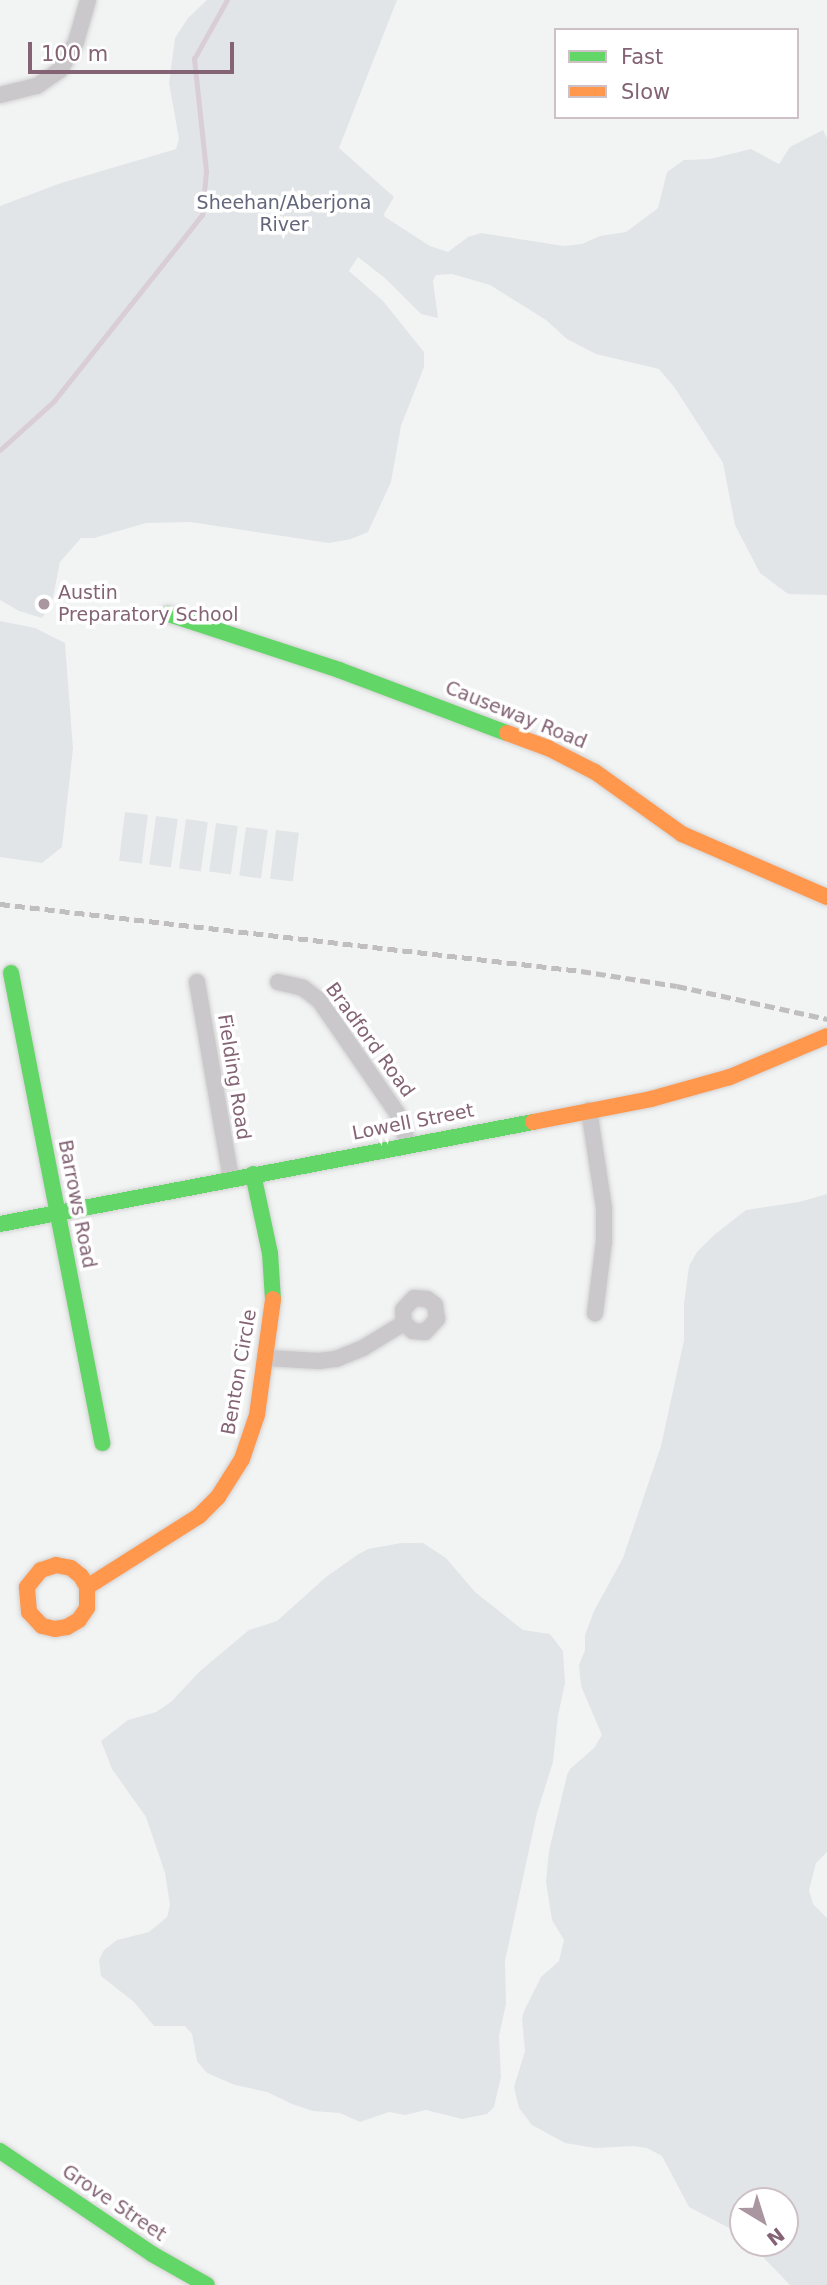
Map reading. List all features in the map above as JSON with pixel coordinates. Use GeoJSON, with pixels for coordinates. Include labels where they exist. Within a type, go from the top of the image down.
{"type":"FeatureCollection","features":[{"type":"Feature","properties":{"kind":"street"},"geometry":{"type":"LineString","coordinates":[[0,95],[37,86],[60,70],[76,42],[88,0]]}},
{"type":"Feature","properties":{"kind":"street","name":"Causeway Road"},"geometry":{"type":"LineString","coordinates":[[168,614],[338,670],[548,748],[596,772],[682,834],[827,897]]}},
{"type":"Feature","properties":{"kind":"street","name":"Barrows Road"},"geometry":{"type":"LineString","coordinates":[[11,973],[102,1443]]}},
{"type":"Feature","properties":{"kind":"street","name":"Fielding Road"},"geometry":{"type":"LineString","coordinates":[[197,982],[230,1178]]}},
{"type":"Feature","properties":{"kind":"street","name":"Bradford Road"},"geometry":{"type":"LineString","coordinates":[[278,982],[303,988],[319,1000],[397,1113],[408,1144]]}},
{"type":"Feature","properties":{"kind":"street","name":"Lowell Street"},"geometry":{"type":"LineString","coordinates":[[0,1224],[703,1086],[827,1036]]}},
{"type":"Feature","properties":{"kind":"street"},"geometry":{"type":"LineString","coordinates":[[589,1110],[604,1224],[595,1313]]}},
{"type":"Feature","properties":{"kind":"street","name":"Benton Circle"},"geometry":{"type":"LineString","coordinates":[[87,1587],[188,1524],[218,1497],[235,1473],[250,1438],[267,1359],[273,1282],[253,1174]]}},
{"type":"Feature","properties":{"kind":"street"},"geometry":{"type":"LineString","coordinates":[[267,1359],[319,1362],[336,1359],[363,1348],[404,1323]]}},
{"type":"Feature","properties":{"kind":"street"},"geometry":{"type":"LineString","coordinates":[[49,1566],[71,1568],[81,1576],[87,1587],[87,1608],[79,1620],[67,1627],[48,1628],[37,1622],[29,1612],[26,1601],[27,1587],[36,1574],[49,1566]]}},
{"type":"Feature","properties":{"kind":"street","name":"Grove Street"},"geometry":{"type":"LineString","coordinates":[[0,2151],[152,2254],[207,2285]]}},
{"type":"Feature","properties":{"kind":"green space","name":"Sheehan/Aberjona River"},"geometry":{"type":"Polygon","coordinates":[[[207,0],[397,0],[339,148],[394,197],[384,214],[385,217],[430,246],[448,252],[468,237],[481,233],[564,246],[626,232],[658,208],[667,172],[684,160],[710,159],[751,149],[779,164],[790,147],[823,130],[827,138],[827,595],[788,594],[760,573],[735,525],[723,463],[675,388],[659,369],[596,354],[567,339],[546,320],[490,285],[452,274],[436,275],[433,281],[438,318],[421,314],[386,279],[358,257],[349,271],[383,301],[424,352],[424,367],[401,426],[391,482],[368,532],[351,539],[329,543],[190,522],[146,523],[94,538],[81,538],[60,562],[52,603],[42,618],[19,611],[0,600],[0,206],[61,183],[176,149],[179,139],[169,83],[175,38],[188,18],[207,0]]]}},
{"type":"Feature","properties":{"kind":"green space"},"geometry":{"type":"Polygon","coordinates":[[[0,621],[35,628],[65,643],[73,749],[62,847],[42,863],[0,857],[0,621]]]}},
{"type":"Feature","properties":{"kind":"green space"},"geometry":{"type":"Polygon","coordinates":[[[125,812],[148,815],[142,863],[119,861],[125,812]]]}},
{"type":"Feature","properties":{"kind":"green space"},"geometry":{"type":"Polygon","coordinates":[[[156,816],[178,819],[171,868],[149,865],[156,816]]]}},
{"type":"Feature","properties":{"kind":"green space"},"geometry":{"type":"Polygon","coordinates":[[[186,819],[208,822],[201,872],[179,869],[186,819]]]}},
{"type":"Feature","properties":{"kind":"green space"},"geometry":{"type":"Polygon","coordinates":[[[216,823],[238,826],[231,875],[209,872],[216,823]]]}},
{"type":"Feature","properties":{"kind":"green space"},"geometry":{"type":"Polygon","coordinates":[[[246,827],[268,830],[261,879],[239,876],[246,827]]]}},
{"type":"Feature","properties":{"kind":"green space"},"geometry":{"type":"Polygon","coordinates":[[[276,830],[299,833],[293,881],[270,879],[276,830]]]}},
{"type":"Feature","properties":{"kind":"green space"},"geometry":{"type":"Polygon","coordinates":[[[827,1194],[827,1852],[816,1863],[809,1890],[813,1904],[827,1918],[827,2285],[790,2285],[763,2257],[799,2257],[799,2187],[729,2187],[729,2228],[689,2207],[662,2156],[647,2148],[633,2146],[595,2148],[565,2143],[532,2125],[519,2108],[514,2087],[525,2051],[522,2019],[524,2011],[541,1977],[559,1961],[564,1940],[552,1920],[546,1882],[549,1851],[567,1775],[570,1769],[594,1748],[602,1735],[581,1686],[579,1665],[585,1650],[585,1635],[594,1611],[623,1558],[661,1446],[684,1340],[684,1304],[689,1266],[697,1252],[714,1235],[746,1210],[799,1202],[827,1194]]]}},
{"type":"Feature","properties":{"kind":"green space"},"geometry":{"type":"Polygon","coordinates":[[[401,1543],[423,1543],[446,1558],[475,1592],[523,1630],[550,1634],[563,1651],[565,1683],[553,1762],[537,1813],[505,1961],[506,2004],[499,2036],[501,2077],[494,2107],[487,2114],[462,2119],[426,2110],[405,2115],[389,2112],[360,2122],[340,2113],[313,2111],[267,2092],[235,2085],[207,2073],[197,2061],[192,2034],[185,2026],[154,2026],[134,2002],[101,1976],[99,1960],[104,1950],[117,1940],[149,1932],[167,1917],[170,1905],[165,1873],[146,1817],[112,1769],[101,1741],[128,1720],[156,1712],[171,1702],[199,1672],[249,1630],[277,1621],[326,1577],[357,1555],[368,1549],[401,1543]]]}},
{"type":"Feature","properties":{"kind":"waterway"},"geometry":{"type":"LineString","coordinates":[[0,450],[54,401],[202,215],[206,171],[194,59],[227,0]]}},
{"type":"Feature","properties":{"kind":"railway"},"geometry":{"type":"LineString","coordinates":[[0,904],[581,971],[677,986],[827,1019]]}},
{"type":"Feature","properties":{"kind":"traffic: fast"},"geometry":{"type":"LineString","coordinates":[[168,614],[339,670],[507,733]]}},
{"type":"Feature","properties":{"kind":"traffic: fast"},"geometry":{"type":"LineString","coordinates":[[11,973],[102,1443]]}},
{"type":"Feature","properties":{"kind":"traffic: fast"},"geometry":{"type":"LineString","coordinates":[[0,1224],[533,1122]]}},
{"type":"Feature","properties":{"kind":"traffic: fast"},"geometry":{"type":"LineString","coordinates":[[253,1174],[270,1253],[273,1299]]}},
{"type":"Feature","properties":{"kind":"traffic: fast"},"geometry":{"type":"LineString","coordinates":[[0,2151],[152,2254],[207,2285]]}},
{"type":"Feature","properties":{"kind":"traffic: slow"},"geometry":{"type":"LineString","coordinates":[[507,733],[548,748],[595,772],[682,834],[827,897]]}},
{"type":"Feature","properties":{"kind":"traffic: slow"},"geometry":{"type":"LineString","coordinates":[[533,1122],[651,1099],[730,1077],[827,1036]]}},
{"type":"Feature","properties":{"kind":"traffic: slow"},"geometry":{"type":"LineString","coordinates":[[87,1587],[87,1608],[79,1620],[67,1627],[55,1629],[42,1626],[29,1612],[27,1587],[41,1570],[56,1565],[71,1568],[81,1576],[87,1587],[199,1516],[218,1497],[242,1459],[257,1415],[273,1299]]}},
{"type":"Feature","properties":{"kind":"place","name":"Austin Preparatory School"},"geometry":{"type":"Point","coordinates":[44,604]}}]}
